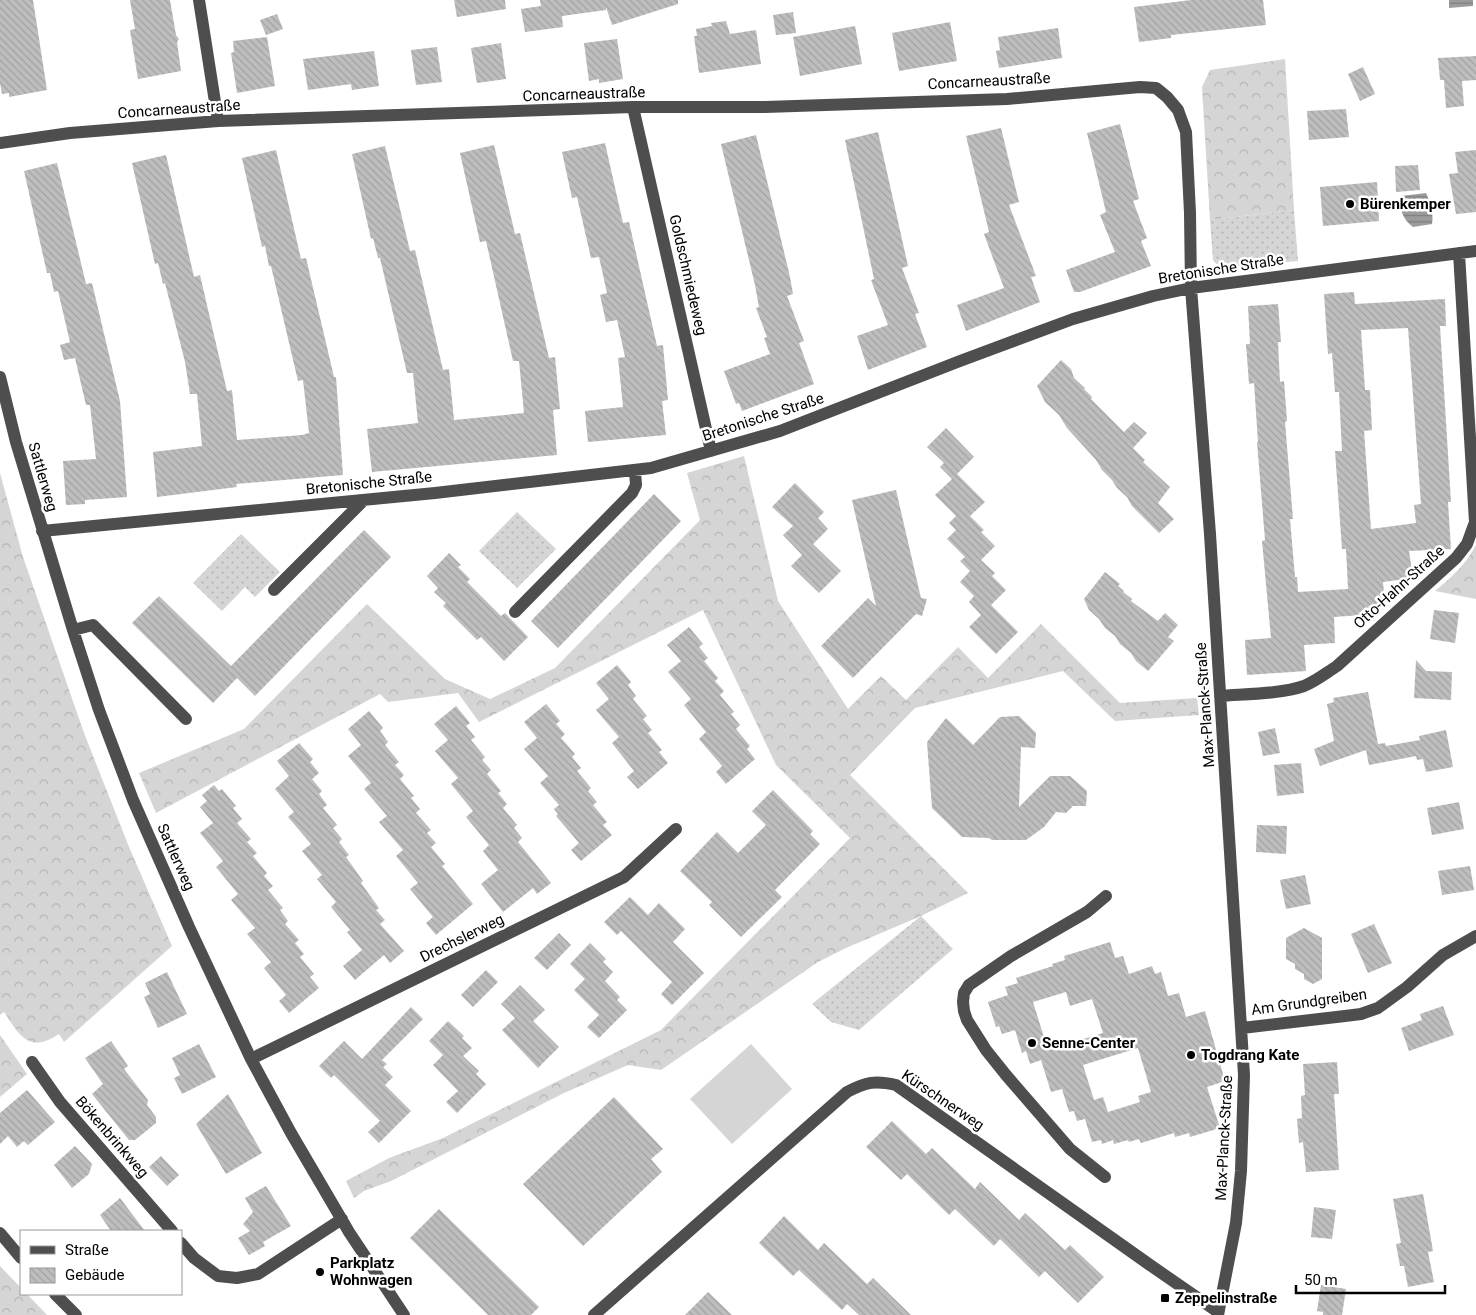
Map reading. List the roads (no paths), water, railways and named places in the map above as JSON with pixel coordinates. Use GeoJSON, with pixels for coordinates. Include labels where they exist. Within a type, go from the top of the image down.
{"type":"FeatureCollection","features":[{"type":"Feature","properties":{"kind":"street"},"geometry":{"type":"LineString","coordinates":[[199,0],[218,121]]}},
{"type":"Feature","properties":{"kind":"street","name":"Concarneaustraße"},"geometry":{"type":"LineString","coordinates":[[0,143],[70,133],[218,121],[1007,99],[1140,87],[1156,88],[1167,97]]}},
{"type":"Feature","properties":{"kind":"street","name":"Max-Planck-Straße"},"geometry":{"type":"LineString","coordinates":[[1167,97],[1178,110],[1186,132],[1191,288],[1210,534],[1244,1075],[1241,1171],[1236,1223],[1218,1313]]}},
{"type":"Feature","properties":{"kind":"street","name":"Goldschmiedeweg"},"geometry":{"type":"LineString","coordinates":[[634,108],[711,451]]}},
{"type":"Feature","properties":{"kind":"street","name":"Bretonische Straße"},"geometry":{"type":"LineString","coordinates":[[42,531],[364,500],[636,470],[780,432],[960,361],[1073,320],[1153,296],[1191,288],[1476,251]]}},
{"type":"Feature","properties":{"kind":"street","name":"Otto-Hahn-Straße"},"geometry":{"type":"LineString","coordinates":[[1220,696],[1286,690],[1304,686],[1320,678],[1337,666],[1456,558],[1467,544],[1475,522],[1459,253]]}},
{"type":"Feature","properties":{"kind":"street","name":"Sattlerweg"},"geometry":{"type":"LineString","coordinates":[[0,377],[16,442],[73,630],[99,710],[133,800],[189,927],[251,1059],[291,1133],[342,1219],[404,1315]]}},
{"type":"Feature","properties":{"kind":"street"},"geometry":{"type":"LineString","coordinates":[[515,612],[632,493],[636,485],[636,470]]}},
{"type":"Feature","properties":{"kind":"street"},"geometry":{"type":"LineString","coordinates":[[274,590],[364,500]]}},
{"type":"Feature","properties":{"kind":"street"},"geometry":{"type":"LineString","coordinates":[[73,630],[93,624],[186,720]]}},
{"type":"Feature","properties":{"kind":"street","name":"Drechslerweg"},"geometry":{"type":"LineString","coordinates":[[251,1059],[624,877],[676,829]]}},
{"type":"Feature","properties":{"kind":"street"},"geometry":{"type":"LineString","coordinates":[[1105,1177],[1070,1149],[1006,1075],[986,1050],[968,1020],[963,1002],[964,993],[969,984],[1011,956],[1087,912],[1106,896]]}},
{"type":"Feature","properties":{"kind":"street","name":"Am Grundgreiben"},"geometry":{"type":"LineString","coordinates":[[1242,1028],[1361,1014],[1378,1008],[1408,987],[1443,955],[1476,936]]}},
{"type":"Feature","properties":{"kind":"street","name":"Bökenbrinkweg"},"geometry":{"type":"LineString","coordinates":[[32,1062],[60,1102],[171,1230]]}},
{"type":"Feature","properties":{"kind":"street","name":"Kürschnerweg"},"geometry":{"type":"LineString","coordinates":[[594,1315],[847,1092],[871,1082],[896,1085],[1218,1313]]}},
{"type":"Feature","properties":{"kind":"street"},"geometry":{"type":"LineString","coordinates":[[182,1243],[194,1258],[218,1276],[237,1278],[258,1274],[342,1219]]}},
{"type":"Feature","properties":{"kind":"street"},"geometry":{"type":"LineString","coordinates":[[0,1233],[20,1257]]}},
{"type":"Feature","properties":{"kind":"street"},"geometry":{"type":"LineString","coordinates":[[56,1295],[76,1315]]}},
{"type":"Feature","properties":{"kind":"place","name":"Bürenkemper"},"geometry":{"type":"Point","coordinates":[1350,204]}},
{"type":"Feature","properties":{"kind":"place","name":"Senne-Center"},"geometry":{"type":"Point","coordinates":[1032,1043]}},
{"type":"Feature","properties":{"kind":"place","name":"Togdrang Kate"},"geometry":{"type":"Point","coordinates":[1191,1055]}},
{"type":"Feature","properties":{"kind":"place","name":"Parkplatz Wohnwagen"},"geometry":{"type":"Point","coordinates":[320,1272]}},
{"type":"Feature","properties":{"kind":"place","name":"Zeppelinstraße"},"geometry":{"type":"Point","coordinates":[1165,1298]}}]}
